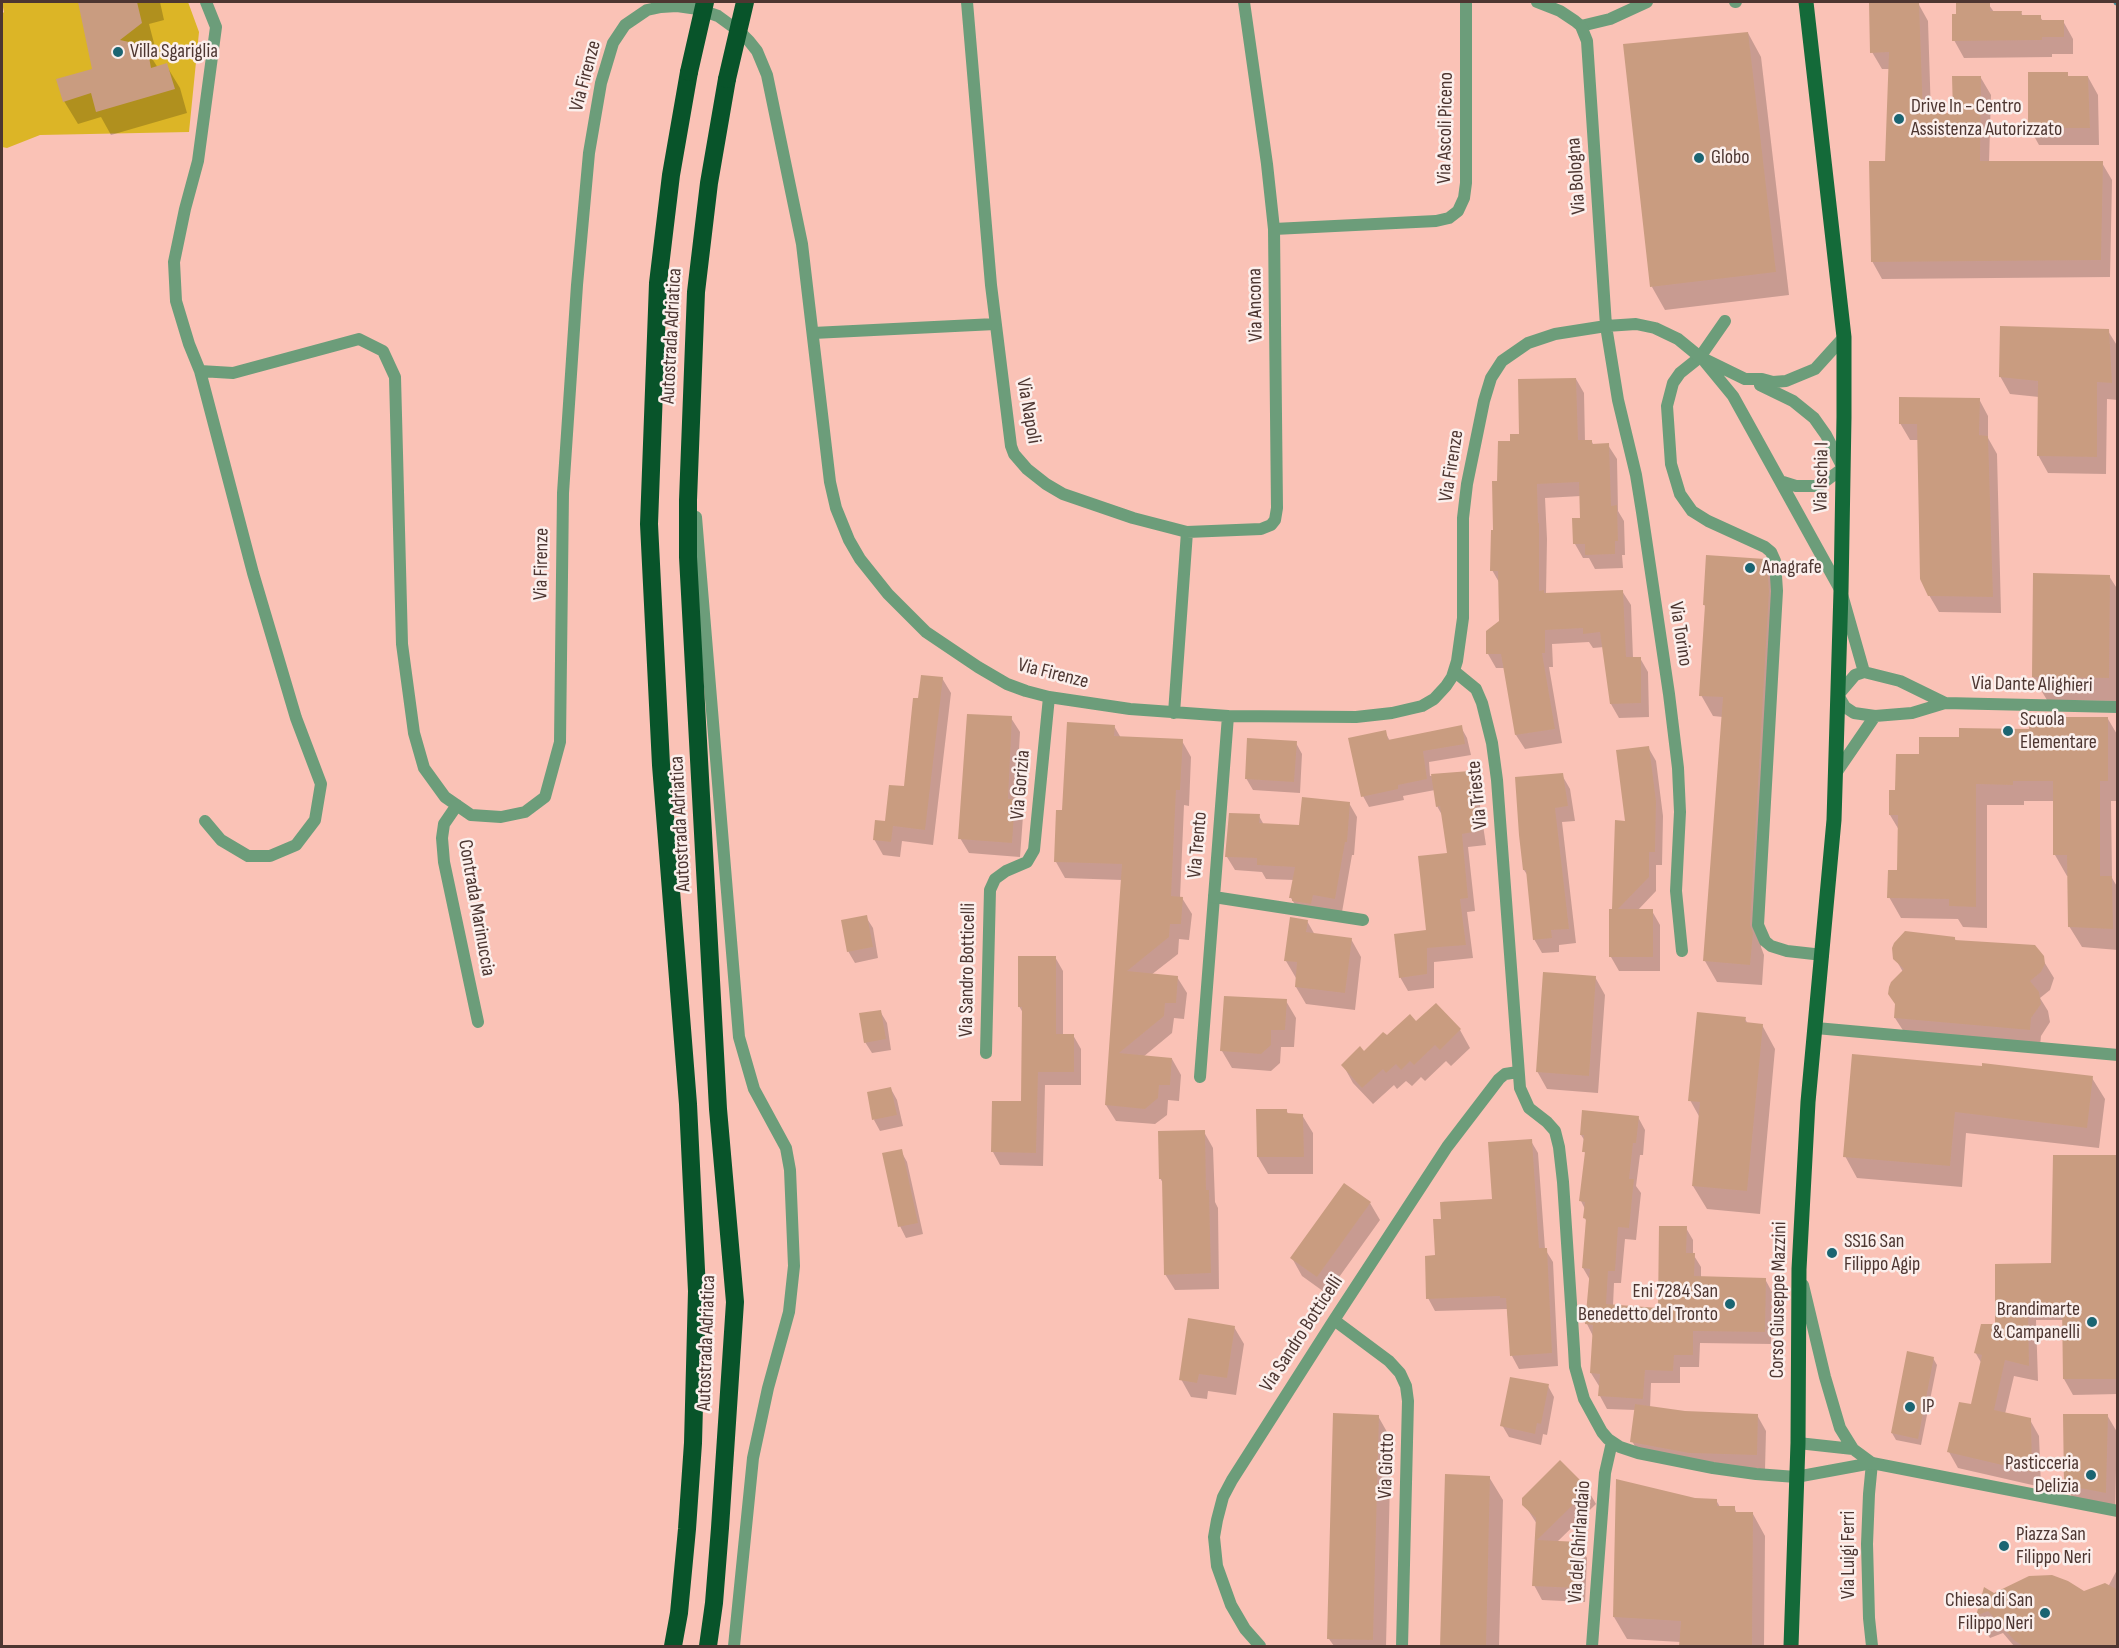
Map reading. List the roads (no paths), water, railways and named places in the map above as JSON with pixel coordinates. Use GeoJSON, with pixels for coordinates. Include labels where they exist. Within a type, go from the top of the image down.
{"type":"FeatureCollection","features":[{"type":"Feature","properties":{"kind":"highway","name":"Autostrada Adriatica"},"geometry":{"type":"LineString","coordinates":[[673,1647],[679,1612],[693,1443],[697,1291],[688,1104],[662,777],[649,524],[658,283],[671,175],[689,72],[705,2]]}},
{"type":"Feature","properties":{"kind":"highway","name":"Autostrada Adriatica"},"geometry":{"type":"LineString","coordinates":[[708,1647],[715,1592],[735,1302],[718,1109],[690,584],[689,445],[694,322],[709,183],[745,2]]}},
{"type":"Feature","properties":{"kind":"main road","name":"Via Ischia I"},"geometry":{"type":"LineString","coordinates":[[1806,2],[1844,337],[1836,773],[1823,955]]}},
{"type":"Feature","properties":{"kind":"main road","name":"Corso Giuseppe Mazzini"},"geometry":{"type":"LineString","coordinates":[[1791,1647],[1798,1443],[1799,1269],[1808,1102],[1823,955]]}},
{"type":"Feature","properties":{"kind":"street"},"geometry":{"type":"LineString","coordinates":[[205,821],[221,840],[248,856],[270,856],[296,845],[315,820],[321,784],[296,718],[260,596],[200,370],[176,301],[174,262],[198,161],[216,27],[206,2]]}},
{"type":"Feature","properties":{"kind":"street","name":"Via Napoli"},"geometry":{"type":"LineString","coordinates":[[967,2],[995,324],[1011,446],[1020,462],[1038,479],[1063,494],[1133,518],[1187,532]]}},
{"type":"Feature","properties":{"kind":"street","name":"Via Ancona"},"geometry":{"type":"LineString","coordinates":[[1187,532],[1261,529],[1271,525],[1275,520],[1277,496],[1274,229],[1244,2]]}},
{"type":"Feature","properties":{"kind":"street","name":"Via Ascoli Piceno"},"geometry":{"type":"LineString","coordinates":[[1274,229],[1436,221],[1449,218],[1458,211],[1464,198],[1466,183],[1466,2]]}},
{"type":"Feature","properties":{"kind":"street"},"geometry":{"type":"LineString","coordinates":[[1537,2],[1568,15],[1581,26],[1610,19],[1647,2]]}},
{"type":"Feature","properties":{"kind":"street","name":"Via Firenze"},"geometry":{"type":"LineString","coordinates":[[200,370],[233,373],[359,339],[383,351],[395,377],[402,644],[414,733],[424,768],[445,797],[471,814],[501,817],[525,812],[544,797],[560,742],[563,494],[577,285],[589,153],[594,114],[608,56],[619,33],[639,14],[669,6],[687,7],[718,16],[740,32],[757,51],[771,85],[804,252],[830,482],[840,521],[854,550],[896,604],[938,641],[1007,684],[1049,698],[1174,714],[1228,716],[1356,717],[1404,711],[1422,706],[1434,699],[1446,686],[1454,671],[1460,647],[1463,618],[1462,559],[1465,501],[1473,451],[1489,383],[1502,361],[1528,344],[1555,334],[1636,324],[1655,328],[1678,339],[1700,357]]}},
{"type":"Feature","properties":{"kind":"street","name":"Via Bologna"},"geometry":{"type":"LineString","coordinates":[[1581,26],[1588,50],[1606,326]]}},
{"type":"Feature","properties":{"kind":"street"},"geometry":{"type":"LineString","coordinates":[[1725,321],[1700,357],[1680,373],[1669,394],[1667,420],[1674,479],[1684,502],[1692,511],[1771,552],[1776,571],[1771,711],[1758,925],[1765,941],[1771,946],[1787,951],[1823,955]]}},
{"type":"Feature","properties":{"kind":"street"},"geometry":{"type":"LineString","coordinates":[[813,333],[995,324]]}},
{"type":"Feature","properties":{"kind":"street","name":"Via Torino"},"geometry":{"type":"LineString","coordinates":[[1606,326],[1618,400],[1639,494],[1670,694],[1680,789],[1676,891],[1682,951]]}},
{"type":"Feature","properties":{"kind":"street"},"geometry":{"type":"LineString","coordinates":[[1745,379],[1786,381],[1815,369],[1844,337]]}},
{"type":"Feature","properties":{"kind":"street"},"geometry":{"type":"LineString","coordinates":[[1700,357],[1787,398],[1814,418],[1826,435],[1843,468],[1819,486],[1804,487],[1780,481]]}},
{"type":"Feature","properties":{"kind":"street"},"geometry":{"type":"LineString","coordinates":[[1700,357],[1733,396],[1841,591],[1864,672],[1855,675],[1838,695]]}},
{"type":"Feature","properties":{"kind":"street"},"geometry":{"type":"LineString","coordinates":[[689,445],[739,1037],[754,1089],[786,1148],[790,1170],[793,1281],[789,1312],[768,1388],[753,1458],[734,1647]]}},
{"type":"Feature","properties":{"kind":"street"},"geometry":{"type":"LineString","coordinates":[[1174,714],[1187,532]]}},
{"type":"Feature","properties":{"kind":"street","name":"Via Trieste"},"geometry":{"type":"LineString","coordinates":[[1454,671],[1476,689],[1486,715],[1497,780],[1518,1072]]}},
{"type":"Feature","properties":{"kind":"street","name":"Via Dante Alighieri"},"geometry":{"type":"LineString","coordinates":[[1864,672],[1900,681],[1946,703]]}},
{"type":"Feature","properties":{"kind":"street","name":"Via Dante Alighieri"},"geometry":{"type":"LineString","coordinates":[[1838,695],[1845,708],[1875,716],[1912,713],[1946,703],[2118,707]]}},
{"type":"Feature","properties":{"kind":"street","name":"Via Gorizia"},"geometry":{"type":"LineString","coordinates":[[1017,867],[1028,861],[1035,843],[1049,698]]}},
{"type":"Feature","properties":{"kind":"street","name":"Via Trento"},"geometry":{"type":"LineString","coordinates":[[1228,716],[1214,897],[1363,920]]}},
{"type":"Feature","properties":{"kind":"street"},"geometry":{"type":"LineString","coordinates":[[1836,773],[1875,716]]}},
{"type":"Feature","properties":{"kind":"street","name":"Contrada Marinuccia"},"geometry":{"type":"LineString","coordinates":[[457,805],[444,824],[442,838],[444,862],[478,1022]]}},
{"type":"Feature","properties":{"kind":"street","name":"Via Sandro Botticelli"},"geometry":{"type":"LineString","coordinates":[[986,1053],[990,890],[999,875],[1017,867]]}},
{"type":"Feature","properties":{"kind":"street"},"geometry":{"type":"LineString","coordinates":[[1200,1077],[1214,897]]}},
{"type":"Feature","properties":{"kind":"street"},"geometry":{"type":"LineString","coordinates":[[1816,1028],[2118,1055]]}},
{"type":"Feature","properties":{"kind":"street"},"geometry":{"type":"LineString","coordinates":[[1518,1072],[1523,1098],[1529,1108],[1555,1131],[1557,1138],[1563,1182],[1575,1367],[1588,1407],[1602,1432],[1612,1442],[1638,1452],[1713,1468],[1756,1474],[1796,1477],[1872,1463],[2118,1511]]}},
{"type":"Feature","properties":{"kind":"street","name":"Via Sandro Botticelli"},"geometry":{"type":"LineString","coordinates":[[1260,1647],[1238,1617],[1220,1577],[1214,1543],[1223,1497],[1334,1320],[1470,1116],[1499,1079],[1505,1074],[1518,1072]]}},
{"type":"Feature","properties":{"kind":"street"},"geometry":{"type":"LineString","coordinates":[[1799,1269],[1840,1428],[1853,1449],[1872,1463]]}},
{"type":"Feature","properties":{"kind":"street","name":"Via Giotto"},"geometry":{"type":"LineString","coordinates":[[1334,1320],[1384,1356],[1400,1373],[1406,1386],[1408,1401],[1402,1647]]}},
{"type":"Feature","properties":{"kind":"street","name":"Via del Ghirlandaio"},"geometry":{"type":"LineString","coordinates":[[1592,1647],[1605,1473],[1612,1442]]}},
{"type":"Feature","properties":{"kind":"street"},"geometry":{"type":"LineString","coordinates":[[1798,1443],[1853,1449]]}},
{"type":"Feature","properties":{"kind":"street","name":"Via Luigi Ferri"},"geometry":{"type":"LineString","coordinates":[[1872,1463],[1867,1535],[1872,1647]]}},
{"type":"Feature","properties":{"kind":"place","name":"Villa Sgariglia"},"geometry":{"type":"Point","coordinates":[118,52]}},
{"type":"Feature","properties":{"kind":"place","name":"Drive In - Centro Assistenza Autorizzato"},"geometry":{"type":"Point","coordinates":[1899,119]}},
{"type":"Feature","properties":{"kind":"place","name":"Globo"},"geometry":{"type":"Point","coordinates":[1699,158]}},
{"type":"Feature","properties":{"kind":"place","name":"Anagrafe"},"geometry":{"type":"Point","coordinates":[1750,568]}},
{"type":"Feature","properties":{"kind":"place","name":"Scuola Elementare"},"geometry":{"type":"Point","coordinates":[2008,731]}},
{"type":"Feature","properties":{"kind":"place","name":"SS16 San Filippo Agip"},"geometry":{"type":"Point","coordinates":[1832,1253]}},
{"type":"Feature","properties":{"kind":"place","name":"Eni 7284 San Benedetto del Tronto"},"geometry":{"type":"Point","coordinates":[1730,1304]}},
{"type":"Feature","properties":{"kind":"place","name":"Brandimarte & Campanelli"},"geometry":{"type":"Point","coordinates":[2092,1322]}},
{"type":"Feature","properties":{"kind":"place","name":"IP"},"geometry":{"type":"Point","coordinates":[1910,1407]}},
{"type":"Feature","properties":{"kind":"place","name":"Pasticceria Delizia"},"geometry":{"type":"Point","coordinates":[2091,1475]}},
{"type":"Feature","properties":{"kind":"place","name":"Piazza San Filippo Neri"},"geometry":{"type":"Point","coordinates":[2004,1546]}},
{"type":"Feature","properties":{"kind":"place","name":"Chiesa di San Filippo Neri"},"geometry":{"type":"Point","coordinates":[2045,1613]}}]}
